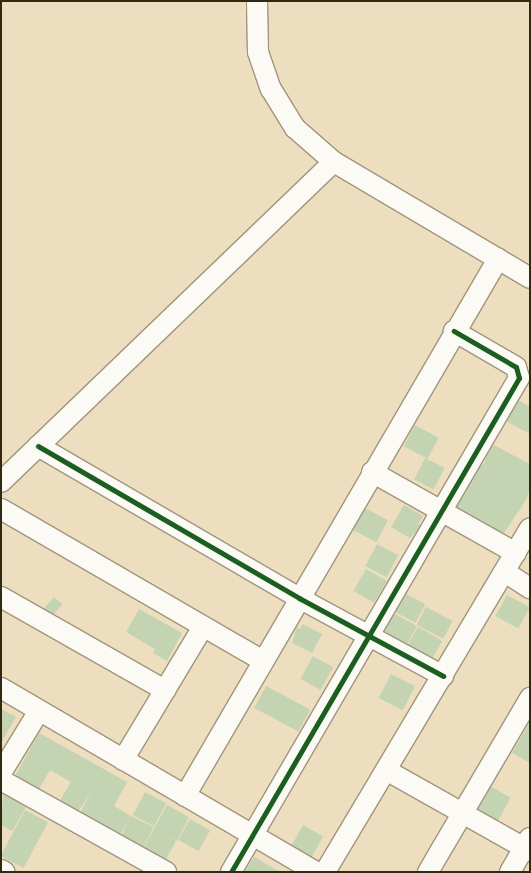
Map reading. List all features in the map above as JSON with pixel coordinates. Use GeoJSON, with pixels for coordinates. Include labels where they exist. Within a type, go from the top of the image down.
{"type":"FeatureCollection","features":[{"type":"Feature","properties":{"kind":"street"},"geometry":{"type":"LineString","coordinates":[[257,1],[258,52],[271,89],[295,128],[334,162],[530,278]]}},
{"type":"Feature","properties":{"kind":"street"},"geometry":{"type":"LineString","coordinates":[[1,482],[334,162]]}},
{"type":"Feature","properties":{"kind":"street"},"geometry":{"type":"LineString","coordinates":[[185,796],[454,331],[498,259]]}},
{"type":"Feature","properties":{"kind":"street"},"geometry":{"type":"LineString","coordinates":[[231,872],[519,378],[516,367],[454,331]]}},
{"type":"Feature","properties":{"kind":"street"},"geometry":{"type":"LineString","coordinates":[[38,446],[299,598],[443,676]]}},
{"type":"Feature","properties":{"kind":"street"},"geometry":{"type":"LineString","coordinates":[[372,472],[516,552]]}},
{"type":"Feature","properties":{"kind":"street"},"geometry":{"type":"LineString","coordinates":[[1,509],[263,661]]}},
{"type":"Feature","properties":{"kind":"street"},"geometry":{"type":"LineString","coordinates":[[325,872],[530,528]]}},
{"type":"Feature","properties":{"kind":"street"},"geometry":{"type":"LineString","coordinates":[[505,572],[530,588]]}},
{"type":"Feature","properties":{"kind":"street"},"geometry":{"type":"LineString","coordinates":[[1,597],[165,690]]}},
{"type":"Feature","properties":{"kind":"street"},"geometry":{"type":"LineString","coordinates":[[123,760],[203,627]]}},
{"type":"Feature","properties":{"kind":"street"},"geometry":{"type":"LineString","coordinates":[[1,688],[316,872]]}},
{"type":"Feature","properties":{"kind":"street"},"geometry":{"type":"LineString","coordinates":[[428,872],[530,698]]}},
{"type":"Feature","properties":{"kind":"street"},"geometry":{"type":"LineString","coordinates":[[1,773],[39,711]]}},
{"type":"Feature","properties":{"kind":"street"},"geometry":{"type":"LineString","coordinates":[[386,770],[462,813],[528,845],[510,872]]}},
{"type":"Feature","properties":{"kind":"street"},"geometry":{"type":"LineString","coordinates":[[1,780],[166,872]]}},
{"type":"Feature","properties":{"kind":"street"},"geometry":{"type":"LineString","coordinates":[[1,870],[5,872]]}},
{"type":"Feature","properties":{"kind":"building"},"geometry":{"type":"Polygon","coordinates":[[[516,399],[530,407],[530,434],[504,420],[516,399]]]}},
{"type":"Feature","properties":{"kind":"building"},"geometry":{"type":"Polygon","coordinates":[[[415,425],[439,438],[428,459],[404,446],[415,425]]]}},
{"type":"Feature","properties":{"kind":"building"},"geometry":{"type":"Polygon","coordinates":[[[494,445],[530,464],[530,488],[526,500],[502,536],[455,510],[478,462],[483,465],[486,459],[484,458],[494,445]]]}},
{"type":"Feature","properties":{"kind":"building"},"geometry":{"type":"Polygon","coordinates":[[[425,458],[445,468],[434,489],[414,479],[425,458]]]}},
{"type":"Feature","properties":{"kind":"building"},"geometry":{"type":"Polygon","coordinates":[[[404,505],[423,516],[418,524],[421,525],[410,538],[391,527],[404,505]]]}},
{"type":"Feature","properties":{"kind":"building"},"geometry":{"type":"Polygon","coordinates":[[[365,508],[388,520],[376,542],[353,530],[365,508]]]}},
{"type":"Feature","properties":{"kind":"building"},"geometry":{"type":"Polygon","coordinates":[[[377,544],[398,555],[386,577],[365,566],[377,544]]]}},
{"type":"Feature","properties":{"kind":"building"},"geometry":{"type":"Polygon","coordinates":[[[366,569],[387,581],[374,603],[354,591],[366,569]]]}},
{"type":"Feature","properties":{"kind":"building"},"geometry":{"type":"Polygon","coordinates":[[[404,593],[425,604],[415,623],[394,612],[404,593]]]}},
{"type":"Feature","properties":{"kind":"building"},"geometry":{"type":"Polygon","coordinates":[[[507,595],[530,608],[518,629],[495,616],[507,595]]]}},
{"type":"Feature","properties":{"kind":"building"},"geometry":{"type":"Polygon","coordinates":[[[54,597],[62,604],[49,620],[40,613],[54,597]]]}},
{"type":"Feature","properties":{"kind":"building"},"geometry":{"type":"Polygon","coordinates":[[[426,607],[452,621],[443,639],[417,625],[426,607]]]}},
{"type":"Feature","properties":{"kind":"building"},"geometry":{"type":"Polygon","coordinates":[[[139,609],[182,633],[167,661],[153,653],[155,649],[126,632],[139,609]]]}},
{"type":"Feature","properties":{"kind":"building"},"geometry":{"type":"Polygon","coordinates":[[[395,614],[417,626],[405,648],[383,636],[389,619],[395,614]]]}},
{"type":"Feature","properties":{"kind":"building"},"geometry":{"type":"Polygon","coordinates":[[[303,624],[322,634],[312,653],[292,643],[297,627],[300,629],[303,624]]]}},
{"type":"Feature","properties":{"kind":"building"},"geometry":{"type":"Polygon","coordinates":[[[418,627],[442,641],[429,664],[404,650],[418,627]]]}},
{"type":"Feature","properties":{"kind":"building"},"geometry":{"type":"Polygon","coordinates":[[[313,656],[333,667],[321,690],[300,679],[313,656]]]}},
{"type":"Feature","properties":{"kind":"building"},"geometry":{"type":"Polygon","coordinates":[[[391,674],[415,686],[403,710],[379,698],[391,674]]]}},
{"type":"Feature","properties":{"kind":"building"},"geometry":{"type":"Polygon","coordinates":[[[266,686],[310,709],[298,732],[254,708],[266,686]]]}},
{"type":"Feature","properties":{"kind":"building"},"geometry":{"type":"Polygon","coordinates":[[[1,709],[16,717],[1,743],[1,709]]]}},
{"type":"Feature","properties":{"kind":"building"},"geometry":{"type":"Polygon","coordinates":[[[530,722],[530,763],[512,753],[530,722]]]}},
{"type":"Feature","properties":{"kind":"building"},"geometry":{"type":"Polygon","coordinates":[[[39,733],[127,782],[114,806],[131,816],[119,837],[79,815],[91,793],[77,813],[59,802],[71,782],[50,770],[37,793],[13,780],[39,733]]]}},
{"type":"Feature","properties":{"kind":"building"},"geometry":{"type":"Polygon","coordinates":[[[488,785],[511,798],[498,821],[475,809],[488,785]]]}},
{"type":"Feature","properties":{"kind":"building"},"geometry":{"type":"Polygon","coordinates":[[[3,792],[26,807],[12,831],[1,825],[3,792]]]}},
{"type":"Feature","properties":{"kind":"building"},"geometry":{"type":"Polygon","coordinates":[[[145,792],[166,803],[154,826],[133,815],[145,792]]]}},
{"type":"Feature","properties":{"kind":"building"},"geometry":{"type":"Polygon","coordinates":[[[167,805],[189,817],[177,841],[158,831],[176,841],[164,863],[142,851],[167,805]]]}},
{"type":"Feature","properties":{"kind":"building"},"geometry":{"type":"Polygon","coordinates":[[[25,810],[48,822],[24,868],[1,855],[25,810]]]}},
{"type":"Feature","properties":{"kind":"building"},"geometry":{"type":"Polygon","coordinates":[[[131,816],[153,827],[143,849],[120,838],[131,816]]]}},
{"type":"Feature","properties":{"kind":"building"},"geometry":{"type":"Polygon","coordinates":[[[190,819],[210,830],[198,851],[178,840],[190,819]]]}},
{"type":"Feature","properties":{"kind":"building"},"geometry":{"type":"Polygon","coordinates":[[[303,825],[323,836],[311,859],[290,848],[303,825]]]}},
{"type":"Feature","properties":{"kind":"building"},"geometry":{"type":"Polygon","coordinates":[[[254,857],[277,870],[280,872],[245,872],[254,857]]]}},
{"type":"Feature","properties":{"kind":"cycle path"},"geometry":{"type":"LineString","coordinates":[[231,872],[519,378],[516,367],[454,331]]}},
{"type":"Feature","properties":{"kind":"cycle path"},"geometry":{"type":"LineString","coordinates":[[38,446],[299,598],[443,676]]}}]}
